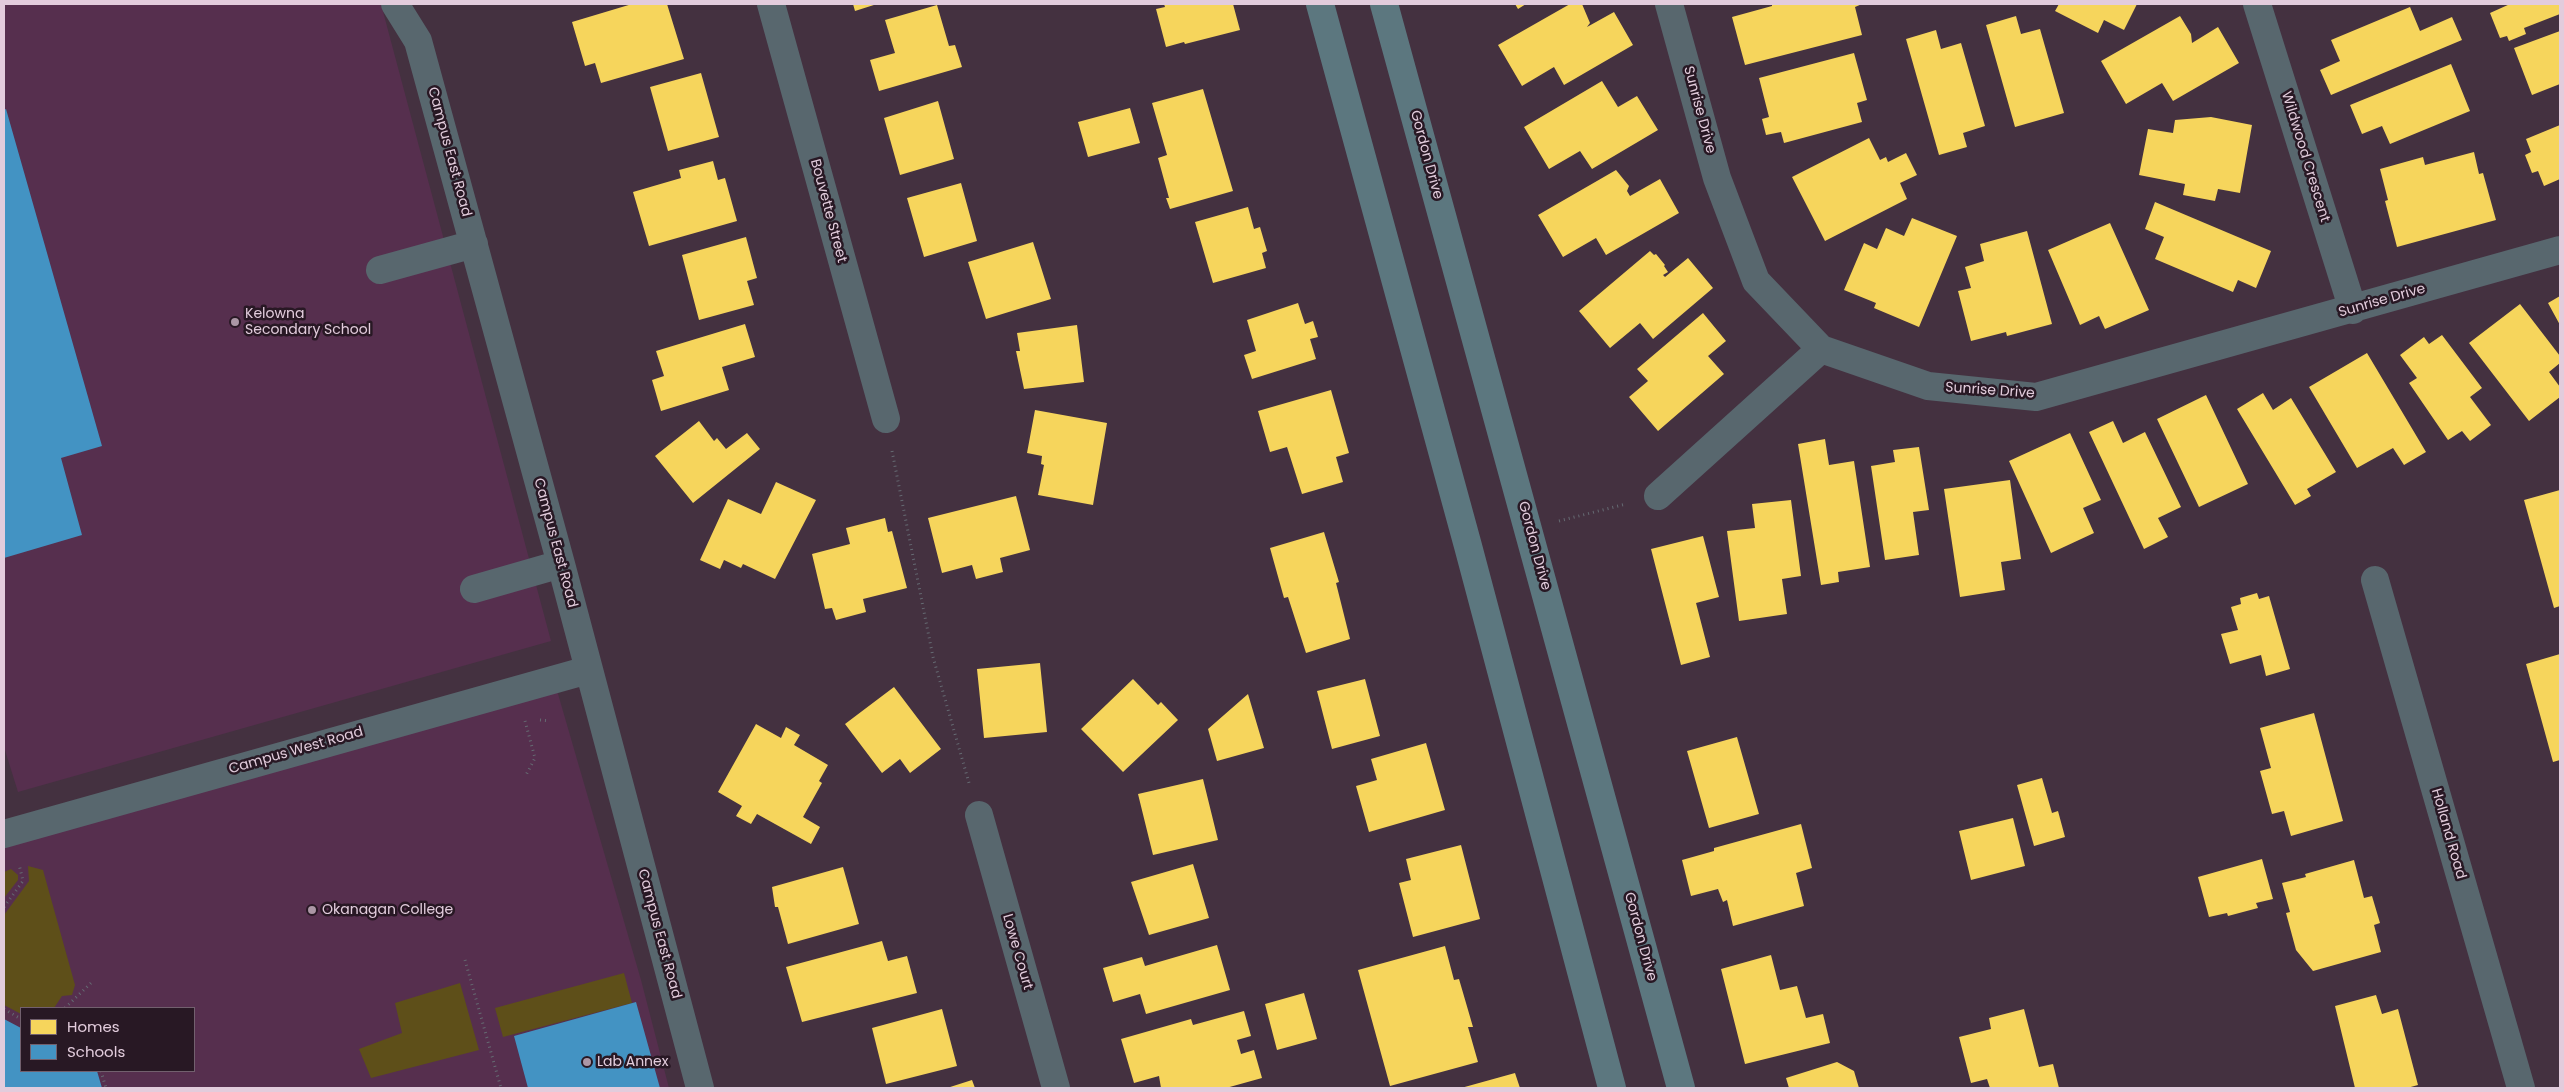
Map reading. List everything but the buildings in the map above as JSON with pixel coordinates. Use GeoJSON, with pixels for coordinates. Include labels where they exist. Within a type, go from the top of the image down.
{"type":"FeatureCollection","features":[{"type":"Feature","properties":{"kind":"main road"},"geometry":{"type":"LineString","coordinates":[[1320,4],[1468,546],[1612,1088]]}},
{"type":"Feature","properties":{"kind":"main road","name":"Gordon Drive"},"geometry":{"type":"LineString","coordinates":[[1384,4],[1681,1088]]}},
{"type":"Feature","properties":{"kind":"street","name":"Campus East Road"},"geometry":{"type":"LineString","coordinates":[[395,4],[418,41],[561,564],[700,1088]]}},
{"type":"Feature","properties":{"kind":"street","name":"Bouvette Street"},"geometry":{"type":"LineString","coordinates":[[771,4],[886,419]]}},
{"type":"Feature","properties":{"kind":"street","name":"Sunrise Drive"},"geometry":{"type":"LineString","coordinates":[[1669,4],[1717,178],[1756,281],[1821,349],[1928,386],[2036,397],[2353,310],[2560,250]]}},
{"type":"Feature","properties":{"kind":"street","name":"Wildwood Crescent"},"geometry":{"type":"LineString","coordinates":[[2257,4],[2353,310]]}},
{"type":"Feature","properties":{"kind":"street"},"geometry":{"type":"LineString","coordinates":[[380,270],[474,244]]}},
{"type":"Feature","properties":{"kind":"street"},"geometry":{"type":"LineString","coordinates":[[1658,496],[1821,349]]}},
{"type":"Feature","properties":{"kind":"street"},"geometry":{"type":"LineString","coordinates":[[474,589],[561,564]]}},
{"type":"Feature","properties":{"kind":"street","name":"Holland Road"},"geometry":{"type":"LineString","coordinates":[[2375,580],[2521,1088]]}},
{"type":"Feature","properties":{"kind":"street","name":"Campus West Road"},"geometry":{"type":"LineString","coordinates":[[7,833],[588,670]]}},
{"type":"Feature","properties":{"kind":"street","name":"Lowe Court"},"geometry":{"type":"LineString","coordinates":[[979,815],[1056,1088]]}},
{"type":"Feature","properties":{"kind":"path"},"geometry":{"type":"LineString","coordinates":[[886,419],[933,658],[979,815]]}},
{"type":"Feature","properties":{"kind":"path"},"geometry":{"type":"LineString","coordinates":[[525,777],[535,758],[525,721],[550,721]]}},
{"type":"Feature","properties":{"kind":"path"},"geometry":{"type":"LineString","coordinates":[[4,907],[23,881],[7,833]]}},
{"type":"Feature","properties":{"kind":"path"},"geometry":{"type":"LineString","coordinates":[[465,960],[501,1088]]}},
{"type":"Feature","properties":{"kind":"path"},"geometry":{"type":"LineString","coordinates":[[66,1007],[91,983]]}},
{"type":"Feature","properties":{"kind":"path"},"geometry":{"type":"LineString","coordinates":[[4,1009],[20,1018]]}},
{"type":"Feature","properties":{"kind":"path"},"geometry":{"type":"LineString","coordinates":[[101,1072],[106,1088]]}},
{"type":"Feature","properties":{"kind":"shaded area","name":"Kelowna Secondary School"},"geometry":{"type":"Polygon","coordinates":[[[4,4],[381,4],[551,641],[18,792],[4,747],[4,4]]]}},
{"type":"Feature","properties":{"kind":"shaded area","name":"Okanagan College"},"geometry":{"type":"Polygon","coordinates":[[[556,687],[641,980],[669,1088],[4,1088],[4,839],[556,687]]]}},
{"type":"Feature","properties":{"kind":"shaded area"},"geometry":{"type":"Polygon","coordinates":[[[28,866],[43,870],[75,985],[72,995],[62,996],[55,1007],[20,1007],[20,1013],[4,1005],[4,915],[29,881],[28,866]]]}},
{"type":"Feature","properties":{"kind":"shaded area"},"geometry":{"type":"Polygon","coordinates":[[[11,869],[18,875],[18,880],[4,898],[4,872],[11,869]]]}},
{"type":"Feature","properties":{"kind":"shaded area"},"geometry":{"type":"Polygon","coordinates":[[[624,973],[632,1003],[503,1037],[495,1008],[624,973]]]}},
{"type":"Feature","properties":{"kind":"shaded area"},"geometry":{"type":"Polygon","coordinates":[[[460,983],[479,1050],[371,1078],[359,1049],[402,1033],[395,1003],[460,983]]]}},
{"type":"Feature","properties":{"kind":"place","name":"Kelowna Secondary School"},"geometry":{"type":"Point","coordinates":[235,322]}},
{"type":"Feature","properties":{"kind":"place","name":"Okanagan College"},"geometry":{"type":"Point","coordinates":[312,910]}},
{"type":"Feature","properties":{"kind":"place","name":"Lab Annex"},"geometry":{"type":"Point","coordinates":[587,1062]}}]}
